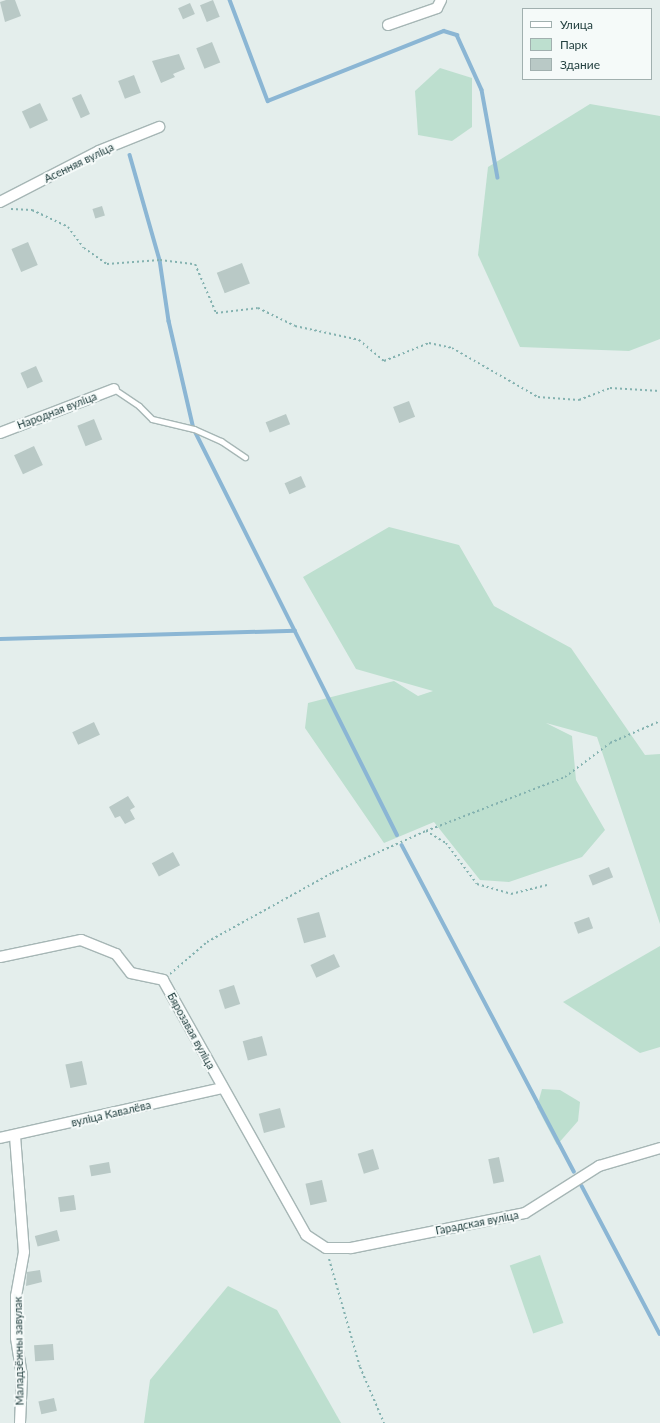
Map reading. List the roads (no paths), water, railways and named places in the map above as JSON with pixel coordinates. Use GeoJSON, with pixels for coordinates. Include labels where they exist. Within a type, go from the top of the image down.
{"type":"FeatureCollection","features":[{"type":"Feature","properties":{"kind":"street"},"geometry":{"type":"LineString","coordinates":[[388,25],[437,8],[441,0]]}},
{"type":"Feature","properties":{"kind":"street","name":"Асенняя вуліца"},"geometry":{"type":"LineString","coordinates":[[3,205],[99,151],[159,127]]}},
{"type":"Feature","properties":{"kind":"street","name":"Народная вуліца"},"geometry":{"type":"LineString","coordinates":[[0,433],[114,389]]}},
{"type":"Feature","properties":{"kind":"street","name":"Бярозавая вуліца"},"geometry":{"type":"LineString","coordinates":[[0,957],[81,940],[116,954],[131,973],[163,980],[222,1088],[306,1235],[326,1248]]}},
{"type":"Feature","properties":{"kind":"street","name":"вуліца Кавалёва"},"geometry":{"type":"LineString","coordinates":[[0,1138],[15,1136],[222,1088]]}},
{"type":"Feature","properties":{"kind":"street","name":"Маладзёжны завулак"},"geometry":{"type":"LineString","coordinates":[[15,1136],[24,1252],[16,1296],[16,1338],[22,1377],[20,1423]]}},
{"type":"Feature","properties":{"kind":"street","name":"Гарадская вуліца"},"geometry":{"type":"LineString","coordinates":[[326,1248],[351,1248],[525,1213],[599,1166],[660,1148]]}},
{"type":"Feature","properties":{"kind":"lane"},"geometry":{"type":"LineString","coordinates":[[114,389],[139,406],[152,419],[194,429],[221,441],[245,457]]}},
{"type":"Feature","properties":{"kind":"waterway"},"geometry":{"type":"LineString","coordinates":[[230,0],[268,101],[444,31],[457,35],[482,90],[498,178]]}},
{"type":"Feature","properties":{"kind":"waterway"},"geometry":{"type":"LineString","coordinates":[[130,155],[160,260],[169,321],[194,429],[397,835]]}},
{"type":"Feature","properties":{"kind":"waterway"},"geometry":{"type":"LineString","coordinates":[[0,639],[295,631]]}},
{"type":"Feature","properties":{"kind":"waterway"},"geometry":{"type":"LineString","coordinates":[[402,845],[574,1171]]}},
{"type":"Feature","properties":{"kind":"waterway"},"geometry":{"type":"LineString","coordinates":[[582,1186],[660,1334]]}}]}
